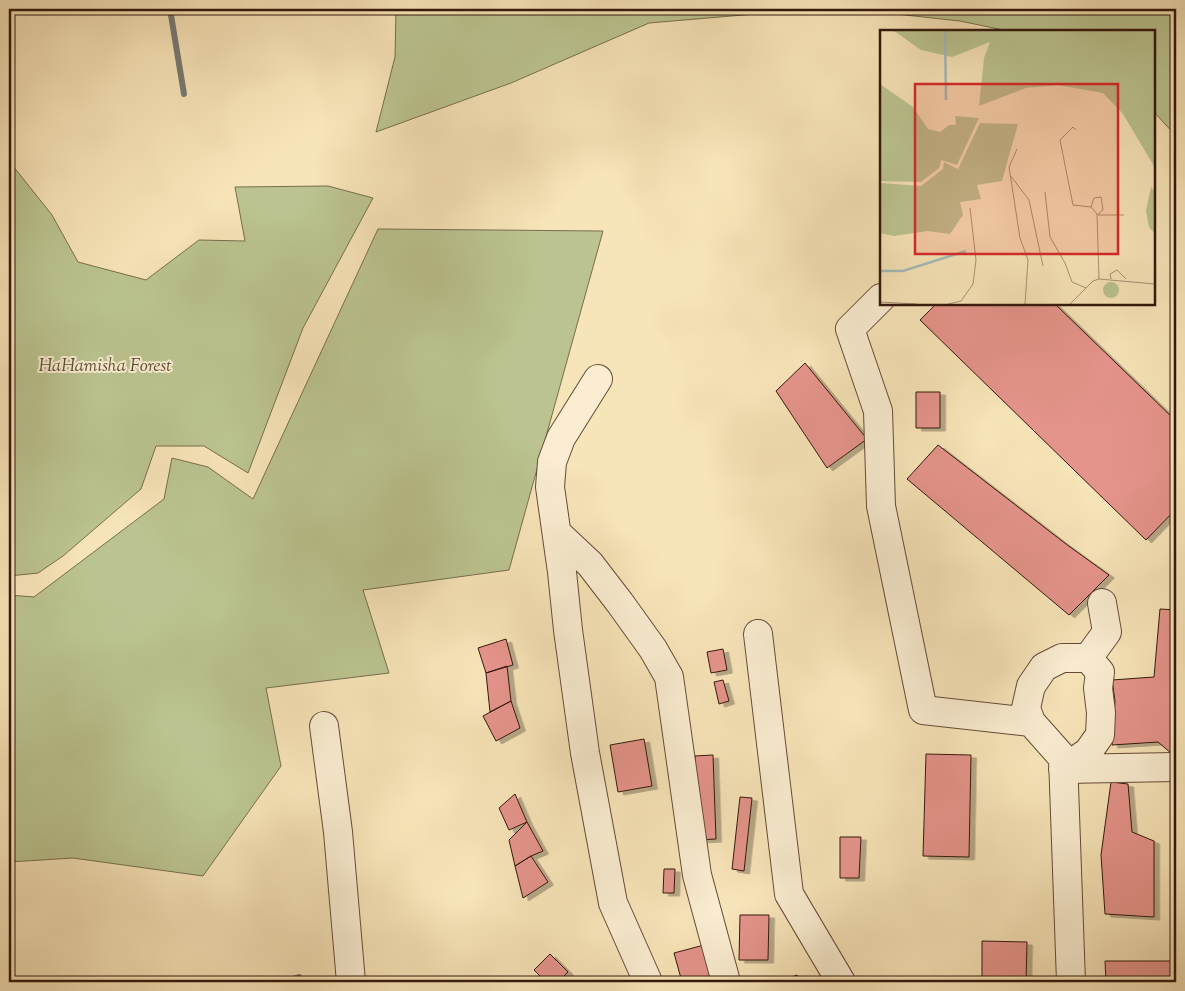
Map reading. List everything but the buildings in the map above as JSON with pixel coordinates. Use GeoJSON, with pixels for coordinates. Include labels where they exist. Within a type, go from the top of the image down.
{"type":"FeatureCollection","features":[{"type":"Feature","properties":{"kind":"street"},"geometry":{"type":"LineString","coordinates":[[880,299],[850,329],[878,411],[881,506],[923,710],[1031,722]]}},
{"type":"Feature","properties":{"kind":"street"},"geometry":{"type":"LineString","coordinates":[[598,379],[561,438],[552,462],[550,487],[585,753],[613,903],[648,982]]}},
{"type":"Feature","properties":{"kind":"street"},"geometry":{"type":"LineString","coordinates":[[557,533],[590,564],[648,643],[669,677],[696,875],[726,982]]}},
{"type":"Feature","properties":{"kind":"street"},"geometry":{"type":"LineString","coordinates":[[1088,658],[1107,632],[1102,603]]}},
{"type":"Feature","properties":{"kind":"street"},"geometry":{"type":"LineString","coordinates":[[758,634],[789,894],[841,982]]}},
{"type":"Feature","properties":{"kind":"street"},"geometry":{"type":"LineString","coordinates":[[1063,769],[1088,752],[1100,735],[1101,714],[1098,688],[1100,672],[1088,658],[1062,658],[1044,667],[1031,686],[1026,708],[1031,722],[1063,758],[1063,769],[1071,982]]}},
{"type":"Feature","properties":{"kind":"street"},"geometry":{"type":"LineString","coordinates":[[324,726],[338,832],[351,982]]}},
{"type":"Feature","properties":{"kind":"street"},"geometry":{"type":"LineString","coordinates":[[1063,769],[1176,767]]}},
{"type":"Feature","properties":{"kind":"green space"},"geometry":{"type":"Polygon","coordinates":[[[396,9],[814,9],[649,23],[511,83],[376,132],[395,57],[396,9]]]}},
{"type":"Feature","properties":{"kind":"green space"},"geometry":{"type":"Polygon","coordinates":[[[850,9],[1176,9],[1176,136],[1155,113],[1155,30],[1003,30],[960,21],[850,9]]]}},
{"type":"Feature","properties":{"kind":"green space","name":"HaHamisha Forest"},"geometry":{"type":"Polygon","coordinates":[[[9,161],[52,215],[78,262],[146,280],[199,240],[245,241],[235,187],[328,186],[373,198],[303,328],[248,473],[204,446],[156,446],[141,489],[63,556],[38,573],[9,576],[9,161]]]}},
{"type":"Feature","properties":{"kind":"green space"},"geometry":{"type":"Polygon","coordinates":[[[378,229],[603,231],[509,570],[363,590],[389,673],[266,688],[281,766],[203,876],[73,858],[9,862],[9,595],[34,597],[164,499],[172,458],[208,467],[253,499],[378,229]]]}},
{"type":"Feature","properties":{"kind":"waterway"},"geometry":{"type":"LineString","coordinates":[[170,9],[184,94]]}},
{"type":"Feature","properties":{"kind":"waterway"},"geometry":{"type":"LineString","coordinates":[[283,982],[299,977]]}}]}
